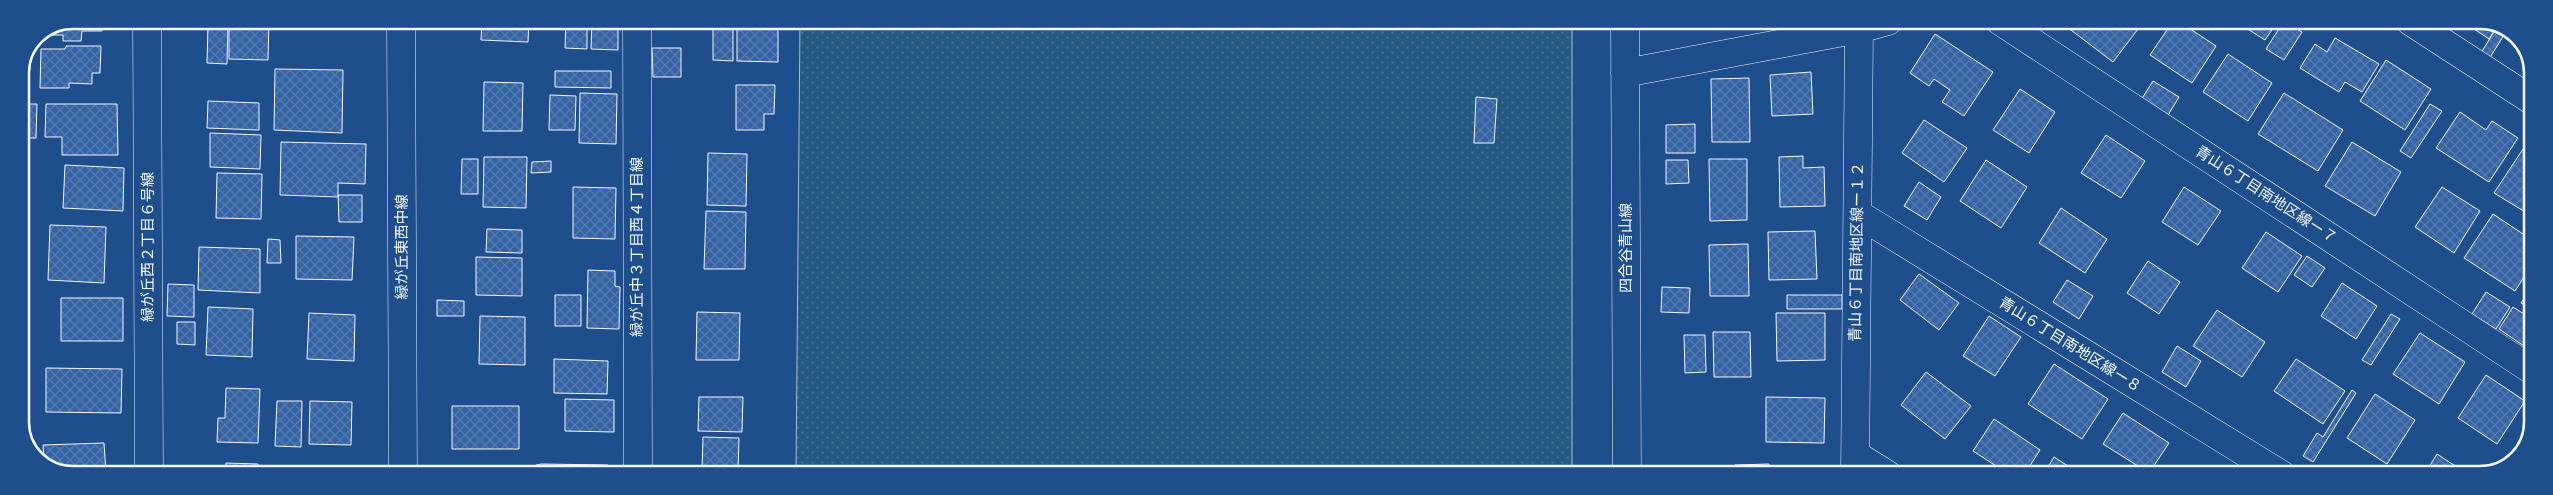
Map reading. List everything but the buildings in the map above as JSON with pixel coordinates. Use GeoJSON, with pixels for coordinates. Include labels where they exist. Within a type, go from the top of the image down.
{"type":"FeatureCollection","features":[{"type":"Feature","properties":{"kind":"street","name":"緑が丘西２丁目６号線"},"geometry":{"type":"LineString","coordinates":[[147,29],[149,466]]}},
{"type":"Feature","properties":{"kind":"street","name":"緑が丘東西中線"},"geometry":{"type":"LineString","coordinates":[[401,29],[403,466]]}},
{"type":"Feature","properties":{"kind":"street","name":"緑が丘中３丁目西４丁目線"},"geometry":{"type":"LineString","coordinates":[[636,29],[638,466]]}},
{"type":"Feature","properties":{"kind":"street","name":"四合谷青山線"},"geometry":{"type":"LineString","coordinates":[[1625,29],[1627,466]]}},
{"type":"Feature","properties":{"kind":"street"},"geometry":{"type":"LineString","coordinates":[[1625,73],[1860,29]]}},
{"type":"Feature","properties":{"kind":"street","name":"青山６丁目南地区線ー１２"},"geometry":{"type":"LineString","coordinates":[[1855,465],[1860,29]]}},
{"type":"Feature","properties":{"kind":"street","name":"青山６丁目南地区線ー７"},"geometry":{"type":"LineString","coordinates":[[2012,29],[2524,365]]}},
{"type":"Feature","properties":{"kind":"street"},"geometry":{"type":"LineString","coordinates":[[2422,29],[2524,97]]}},
{"type":"Feature","properties":{"kind":"street","name":"青山６丁目南地区線ー８"},"geometry":{"type":"LineString","coordinates":[[1858,214],[2267,466]]}},
{"type":"Feature","properties":{"kind":"shaded area"},"geometry":{"type":"Polygon","coordinates":[[[800,29],[1572,29],[1572,466],[796,466],[800,29]]]}}]}
